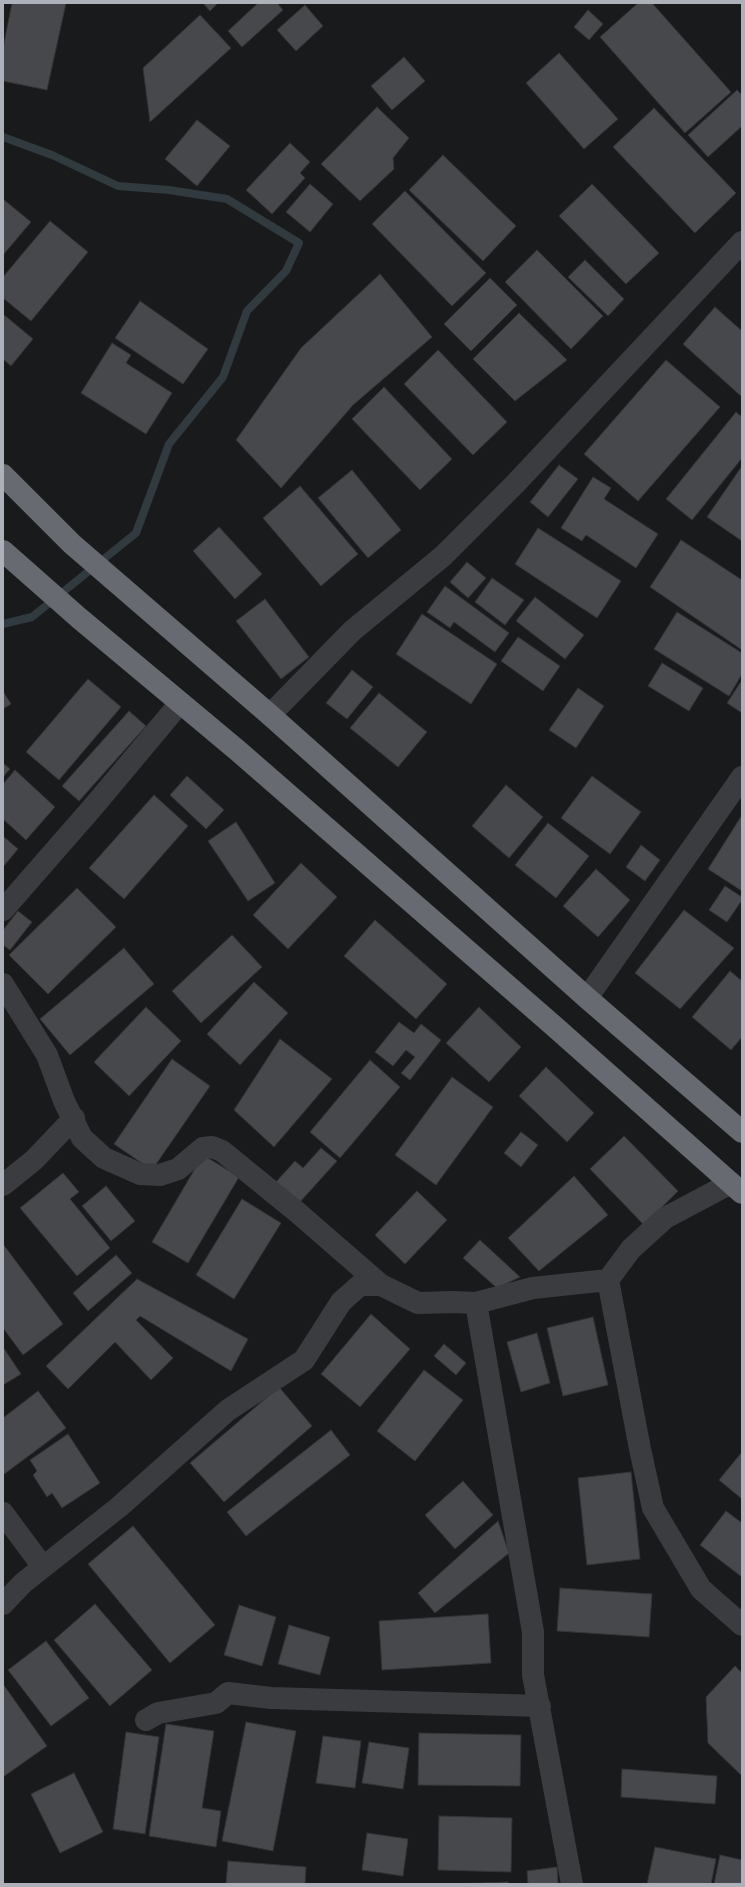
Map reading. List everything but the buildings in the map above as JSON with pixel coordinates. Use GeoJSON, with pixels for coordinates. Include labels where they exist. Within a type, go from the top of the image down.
{"type":"FeatureCollection","features":[{"type":"Feature","properties":{"kind":"highway"},"geometry":{"type":"LineString","coordinates":[[3,475],[72,544],[270,715],[587,998],[742,1132]]}},
{"type":"Feature","properties":{"kind":"highway"},"geometry":{"type":"LineString","coordinates":[[3,551],[78,618],[243,755],[737,1188]]}},
{"type":"Feature","properties":{"kind":"street"},"geometry":{"type":"LineString","coordinates":[[270,715],[352,631],[443,556],[516,483],[742,242]]}},
{"type":"Feature","properties":{"kind":"street"},"geometry":{"type":"LineString","coordinates":[[3,910],[93,807],[180,703]]}},
{"type":"Feature","properties":{"kind":"street"},"geometry":{"type":"LineString","coordinates":[[587,998],[742,777]]}},
{"type":"Feature","properties":{"kind":"street"},"geometry":{"type":"LineString","coordinates":[[3,984],[48,1055],[64,1101],[74,1118],[82,1138],[104,1158],[140,1174],[160,1175],[178,1169],[203,1148],[212,1147],[222,1151],[297,1212],[381,1285],[418,1302],[476,1304],[533,1288],[608,1280]]}},
{"type":"Feature","properties":{"kind":"street"},"geometry":{"type":"LineString","coordinates":[[3,1185],[34,1160],[74,1118]]}},
{"type":"Feature","properties":{"kind":"street"},"geometry":{"type":"LineString","coordinates":[[737,1188],[665,1218],[631,1249],[608,1280],[652,1508],[701,1589],[742,1625]]}},
{"type":"Feature","properties":{"kind":"street"},"geometry":{"type":"LineString","coordinates":[[3,1604],[23,1583],[119,1507],[228,1410],[304,1360],[341,1302],[360,1285],[381,1285]]}},
{"type":"Feature","properties":{"kind":"street"},"geometry":{"type":"LineString","coordinates":[[476,1304],[533,1632],[533,1675],[572,1884]]}},
{"type":"Feature","properties":{"kind":"street"},"geometry":{"type":"LineString","coordinates":[[3,1513],[43,1567]]}},
{"type":"Feature","properties":{"kind":"street"},"geometry":{"type":"LineString","coordinates":[[146,1720],[158,1713],[216,1704],[228,1693],[271,1698],[540,1706]]}},
{"type":"Feature","properties":{"kind":"waterway"},"geometry":{"type":"LineString","coordinates":[[3,137],[52,155],[118,186],[169,190],[227,199],[299,243],[286,271],[247,311],[223,377],[169,444],[136,533],[32,617],[3,624]]}}]}
